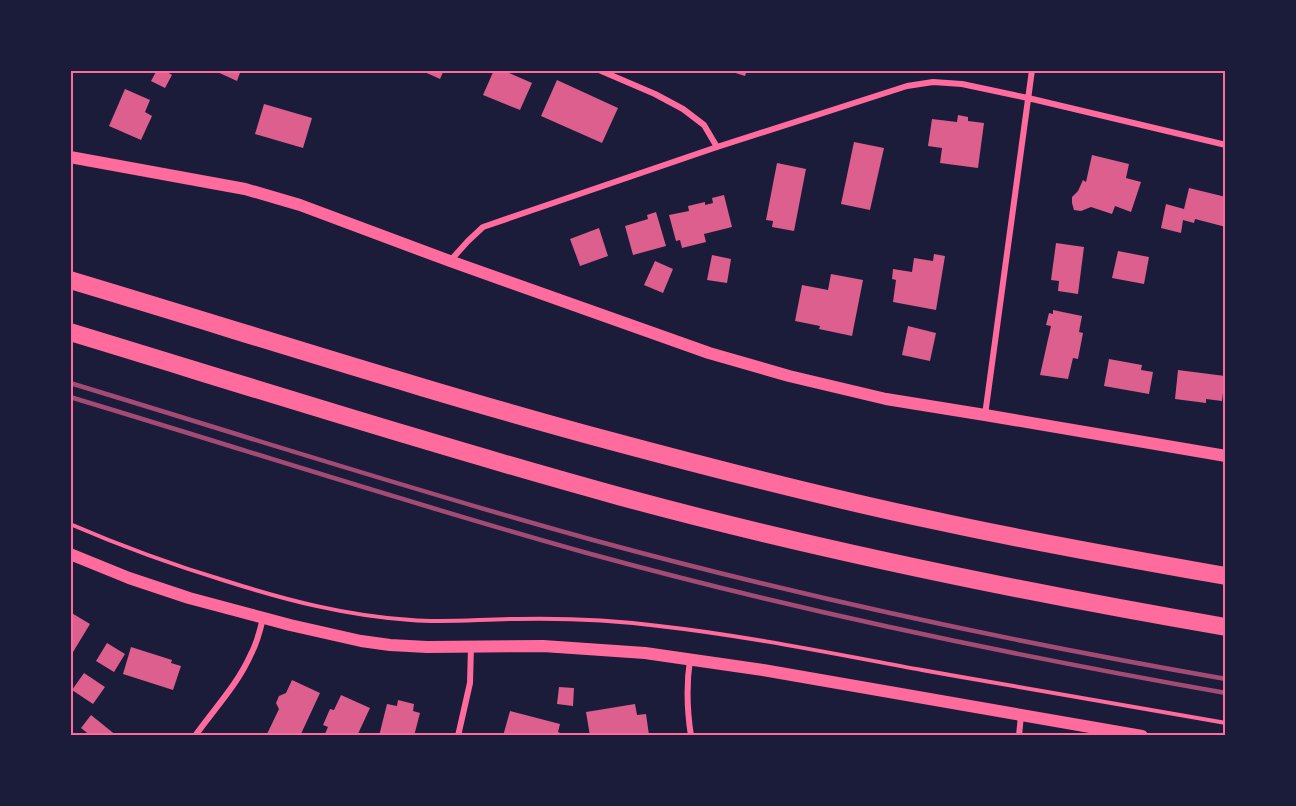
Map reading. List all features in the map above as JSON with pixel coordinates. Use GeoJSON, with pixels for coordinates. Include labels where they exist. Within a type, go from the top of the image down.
{"type":"FeatureCollection","features":[{"type":"Feature","properties":{"kind":"highway"},"geometry":{"type":"LineString","coordinates":[[70,280],[443,393],[700,464],[934,521],[1104,555],[1226,576]]}},
{"type":"Feature","properties":{"kind":"highway"},"geometry":{"type":"LineString","coordinates":[[70,332],[503,463],[705,518],[955,576],[1226,627]]}},
{"type":"Feature","properties":{"kind":"main road"},"geometry":{"type":"LineString","coordinates":[[70,157],[245,189],[300,205],[709,353],[766,369],[886,399],[1226,456]]}},
{"type":"Feature","properties":{"kind":"main road"},"geometry":{"type":"LineString","coordinates":[[70,554],[168,591],[317,632],[376,643],[427,647],[571,647],[628,651],[763,670],[1142,735]]}},
{"type":"Feature","properties":{"kind":"street"},"geometry":{"type":"LineString","coordinates":[[599,70],[655,94],[683,109],[704,125],[717,147]]}},
{"type":"Feature","properties":{"kind":"street"},"geometry":{"type":"LineString","coordinates":[[985,414],[1032,70]]}},
{"type":"Feature","properties":{"kind":"street"},"geometry":{"type":"LineString","coordinates":[[450,261],[483,227],[717,147],[907,86],[933,82],[962,84],[1028,98],[1226,145]]}},
{"type":"Feature","properties":{"kind":"street"},"geometry":{"type":"LineString","coordinates":[[195,735],[247,662],[259,634],[262,618]]}},
{"type":"Feature","properties":{"kind":"street"},"geometry":{"type":"LineString","coordinates":[[458,735],[470,683],[471,647]]}},
{"type":"Feature","properties":{"kind":"street"},"geometry":{"type":"LineString","coordinates":[[690,659],[687,705],[691,735]]}},
{"type":"Feature","properties":{"kind":"street"},"geometry":{"type":"LineString","coordinates":[[1019,735],[1022,714]]}},
{"type":"Feature","properties":{"kind":"building"},"geometry":{"type":"Polygon","coordinates":[[[157,70],[164,70],[172,75],[165,88],[151,81],[157,70]]]}},
{"type":"Feature","properties":{"kind":"building"},"geometry":{"type":"Polygon","coordinates":[[[213,70],[241,70],[237,81],[213,70]]]}},
{"type":"Feature","properties":{"kind":"building"},"geometry":{"type":"Polygon","coordinates":[[[420,70],[444,70],[440,79],[420,70]]]}},
{"type":"Feature","properties":{"kind":"building"},"geometry":{"type":"Polygon","coordinates":[[[494,70],[502,70],[532,83],[520,110],[483,95],[494,70]]]}},
{"type":"Feature","properties":{"kind":"building"},"geometry":{"type":"Polygon","coordinates":[[[726,70],[747,70],[745,76],[726,70]]]}},
{"type":"Feature","properties":{"kind":"building"},"geometry":{"type":"Polygon","coordinates":[[[557,80],[618,108],[602,143],[541,116],[557,80]]]}},
{"type":"Feature","properties":{"kind":"building"},"geometry":{"type":"Polygon","coordinates":[[[125,89],[150,100],[145,112],[152,116],[141,140],[109,126],[125,89]]]}},
{"type":"Feature","properties":{"kind":"building"},"geometry":{"type":"Polygon","coordinates":[[[264,104],[312,118],[303,148],[255,134],[264,104]]]}},
{"type":"Feature","properties":{"kind":"building"},"geometry":{"type":"Polygon","coordinates":[[[958,115],[968,117],[968,121],[984,123],[978,168],[940,163],[942,148],[928,146],[932,119],[957,122],[958,115]]]}},
{"type":"Feature","properties":{"kind":"building"},"geometry":{"type":"Polygon","coordinates":[[[854,142],[884,148],[870,210],[841,204],[854,142]]]}},
{"type":"Feature","properties":{"kind":"building"},"geometry":{"type":"Polygon","coordinates":[[[1092,155],[1129,164],[1126,178],[1141,182],[1131,212],[1115,206],[1112,214],[1091,207],[1081,211],[1074,210],[1072,197],[1083,180],[1086,182],[1092,155]]]}},
{"type":"Feature","properties":{"kind":"building"},"geometry":{"type":"Polygon","coordinates":[[[777,163],[806,169],[794,231],[772,227],[773,221],[766,220],[777,163]]]}},
{"type":"Feature","properties":{"kind":"building"},"geometry":{"type":"Polygon","coordinates":[[[1189,188],[1226,197],[1226,227],[1195,219],[1194,223],[1183,220],[1181,233],[1161,228],[1166,204],[1184,209],[1189,188]]]}},
{"type":"Feature","properties":{"kind":"building"},"geometry":{"type":"Polygon","coordinates":[[[724,195],[732,227],[704,234],[706,242],[682,248],[680,240],[676,241],[669,215],[689,211],[688,206],[705,202],[705,205],[713,203],[712,198],[724,195]]]}},
{"type":"Feature","properties":{"kind":"building"},"geometry":{"type":"Polygon","coordinates":[[[656,212],[666,246],[633,255],[625,226],[648,219],[647,215],[656,212]]]}},
{"type":"Feature","properties":{"kind":"building"},"geometry":{"type":"Polygon","coordinates":[[[599,228],[608,256],[580,266],[570,239],[599,228]]]}},
{"type":"Feature","properties":{"kind":"building"},"geometry":{"type":"Polygon","coordinates":[[[1056,243],[1084,247],[1078,294],[1058,291],[1059,281],[1051,280],[1056,243]]]}},
{"type":"Feature","properties":{"kind":"building"},"geometry":{"type":"Polygon","coordinates":[[[1118,251],[1149,257],[1144,284],[1112,278],[1118,251]]]}},
{"type":"Feature","properties":{"kind":"building"},"geometry":{"type":"Polygon","coordinates":[[[934,254],[945,256],[936,310],[893,302],[896,280],[892,279],[893,269],[912,272],[914,258],[933,261],[934,254]]]}},
{"type":"Feature","properties":{"kind":"building"},"geometry":{"type":"Polygon","coordinates":[[[712,255],[731,259],[727,283],[707,280],[712,255]]]}},
{"type":"Feature","properties":{"kind":"building"},"geometry":{"type":"Polygon","coordinates":[[[655,261],[673,269],[663,293],[644,285],[655,261]]]}},
{"type":"Feature","properties":{"kind":"building"},"geometry":{"type":"Polygon","coordinates":[[[831,274],[863,280],[852,336],[795,321],[802,285],[828,290],[831,274]]]}},
{"type":"Feature","properties":{"kind":"building"},"geometry":{"type":"Polygon","coordinates":[[[1053,310],[1082,316],[1079,332],[1083,333],[1078,359],[1073,358],[1068,379],[1040,375],[1051,326],[1046,325],[1049,313],[1053,314],[1053,310]]]}},
{"type":"Feature","properties":{"kind":"building"},"geometry":{"type":"Polygon","coordinates":[[[908,326],[936,333],[930,361],[902,355],[908,326]]]}},
{"type":"Feature","properties":{"kind":"building"},"geometry":{"type":"Polygon","coordinates":[[[1109,359],[1142,365],[1141,370],[1153,372],[1149,394],[1104,386],[1109,359]]]}},
{"type":"Feature","properties":{"kind":"building"},"geometry":{"type":"Polygon","coordinates":[[[1178,370],[1225,376],[1222,401],[1206,399],[1206,403],[1175,399],[1178,370]]]}},
{"type":"Feature","properties":{"kind":"building"},"geometry":{"type":"Polygon","coordinates":[[[70,612],[90,624],[70,657],[70,612]]]}},
{"type":"Feature","properties":{"kind":"building"},"geometry":{"type":"Polygon","coordinates":[[[107,643],[125,654],[114,672],[96,661],[107,643]]]}},
{"type":"Feature","properties":{"kind":"building"},"geometry":{"type":"Polygon","coordinates":[[[131,647],[172,660],[171,663],[181,666],[173,690],[123,674],[131,647]]]}},
{"type":"Feature","properties":{"kind":"building"},"geometry":{"type":"Polygon","coordinates":[[[84,673],[105,687],[93,704],[72,690],[84,673]]]}},
{"type":"Feature","properties":{"kind":"building"},"geometry":{"type":"Polygon","coordinates":[[[292,680],[320,693],[300,736],[270,736],[267,734],[279,709],[276,703],[279,696],[286,693],[292,680]]]}},
{"type":"Feature","properties":{"kind":"building"},"geometry":{"type":"Polygon","coordinates":[[[559,687],[574,688],[573,706],[557,704],[559,687]]]}},
{"type":"Feature","properties":{"kind":"building"},"geometry":{"type":"Polygon","coordinates":[[[341,695],[370,708],[357,736],[324,736],[328,727],[323,725],[330,709],[334,710],[341,695]]]}},
{"type":"Feature","properties":{"kind":"building"},"geometry":{"type":"Polygon","coordinates":[[[398,700],[414,704],[413,711],[420,713],[414,736],[379,736],[387,704],[397,706],[398,700]]]}},
{"type":"Feature","properties":{"kind":"building"},"geometry":{"type":"Polygon","coordinates":[[[635,704],[637,715],[646,714],[649,735],[590,736],[586,712],[635,704]]]}},
{"type":"Feature","properties":{"kind":"building"},"geometry":{"type":"Polygon","coordinates":[[[510,711],[560,724],[558,732],[567,736],[503,736],[510,711]]]}},
{"type":"Feature","properties":{"kind":"building"},"geometry":{"type":"Polygon","coordinates":[[[91,715],[117,736],[91,736],[81,728],[91,715]]]}},
{"type":"Feature","properties":{"kind":"railway"},"geometry":{"type":"LineString","coordinates":[[70,383],[462,503],[671,561],[987,634],[1226,679]]}},
{"type":"Feature","properties":{"kind":"railway"},"geometry":{"type":"LineString","coordinates":[[70,397],[458,516],[666,574],[825,613],[1065,663],[1226,693]]}}]}
